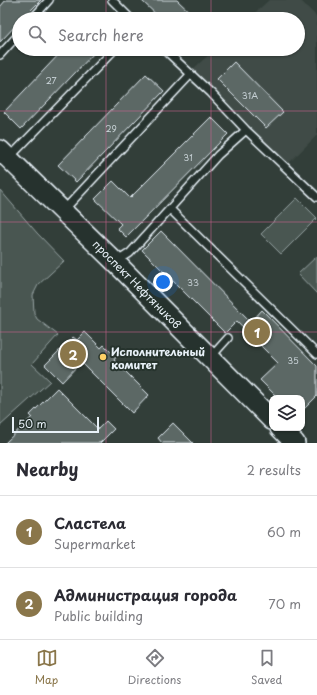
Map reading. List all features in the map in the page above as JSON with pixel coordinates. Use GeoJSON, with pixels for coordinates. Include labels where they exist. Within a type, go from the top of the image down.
{"type":"FeatureCollection","features":[{"type":"Feature","properties":{"kind":"main road","name":"проспект Нефтяников"},"geometry":{"type":"LineString","coordinates":[[4,154],[115,262],[269,417]]}},
{"type":"Feature","properties":{"kind":"main road"},"geometry":{"type":"LineString","coordinates":[[283,431],[295,443]]}},
{"type":"Feature","properties":{"kind":"lane"},"geometry":{"type":"LineString","coordinates":[[38,12],[49,0]]}},
{"type":"Feature","properties":{"kind":"lane"},"geometry":{"type":"LineString","coordinates":[[112,0],[124,12]]}},
{"type":"Feature","properties":{"kind":"lane"},"geometry":{"type":"LineString","coordinates":[[0,55],[12,42]]}},
{"type":"Feature","properties":{"kind":"lane"},"geometry":{"type":"LineString","coordinates":[[4,154],[108,56]]}},
{"type":"Feature","properties":{"kind":"lane"},"geometry":{"type":"LineString","coordinates":[[172,56],[317,198]]}},
{"type":"Feature","properties":{"kind":"lane"},"geometry":{"type":"LineString","coordinates":[[63,212],[191,74]]}},
{"type":"Feature","properties":{"kind":"lane"},"geometry":{"type":"LineString","coordinates":[[115,262],[130,253],[218,155],[246,130]]}},
{"type":"Feature","properties":{"kind":"lane"},"geometry":{"type":"LineString","coordinates":[[170,209],[317,354]]}},
{"type":"Feature","properties":{"kind":"lane"},"geometry":{"type":"LineString","coordinates":[[210,357],[228,338]]}},
{"type":"Feature","properties":{"kind":"shaded area"},"geometry":{"type":"Polygon","coordinates":[[[269,0],[300,0],[317,17],[317,135],[288,164],[192,70],[207,56],[305,56],[305,12],[256,12],[269,0]]]}},
{"type":"Feature","properties":{"kind":"shaded area"},"geometry":{"type":"Polygon","coordinates":[[[0,190],[37,233],[64,261],[38,285],[33,295],[34,313],[37,319],[58,335],[32,364],[50,381],[0,426],[0,190]]]}},
{"type":"Feature","properties":{"kind":"shaded area"},"geometry":{"type":"Polygon","coordinates":[[[297,198],[317,218],[281,254],[261,234],[297,198]]]}},
{"type":"Feature","properties":{"kind":"shaded area"},"geometry":{"type":"Polygon","coordinates":[[[317,256],[317,294],[298,274],[317,256]]]}},
{"type":"Feature","properties":{"kind":"building"},"geometry":{"type":"Polygon","coordinates":[[[6,0],[41,0],[29,12],[12,12],[12,29],[0,42],[0,7],[6,0]]]}},
{"type":"Feature","properties":{"kind":"building"},"geometry":{"type":"Polygon","coordinates":[[[141,0],[177,0],[190,12],[154,12],[141,0]]]}},
{"type":"Feature","properties":{"kind":"building"},"geometry":{"type":"Polygon","coordinates":[[[57,56],[91,56],[21,129],[4,112],[57,56]]]}},
{"type":"Feature","properties":{"kind":"building"},"geometry":{"type":"Polygon","coordinates":[[[234,62],[283,112],[266,128],[217,79],[234,62]]]}},
{"type":"Feature","properties":{"kind":"building"},"geometry":{"type":"Polygon","coordinates":[[[146,74],[164,91],[76,182],[58,165],[146,74]]]}},
{"type":"Feature","properties":{"kind":"building"},"geometry":{"type":"Polygon","coordinates":[[[211,117],[228,134],[126,237],[117,228],[121,224],[95,199],[113,181],[130,198],[211,117]]]}},
{"type":"Feature","properties":{"kind":"building"},"geometry":{"type":"Polygon","coordinates":[[[161,231],[251,322],[262,310],[317,366],[317,396],[305,408],[305,395],[275,395],[260,380],[278,363],[237,321],[225,333],[142,250],[161,231]]]}},
{"type":"Feature","properties":{"kind":"building"},"geometry":{"type":"Polygon","coordinates":[[[85,332],[101,348],[104,345],[116,357],[114,360],[149,395],[132,413],[81,362],[62,382],[45,365],[73,337],[77,340],[85,332]]]}},
{"type":"Feature","properties":{"kind":"building"},"geometry":{"type":"Polygon","coordinates":[[[57,388],[98,429],[106,421],[114,429],[100,443],[5,443],[32,417],[30,415],[57,388]]]}},
{"type":"Feature","properties":{"kind":"building"},"geometry":{"type":"Polygon","coordinates":[[[173,423],[193,443],[162,443],[158,438],[173,423]]]}},
{"type":"Feature","properties":{"kind":"place","name":"Сластела"},"geometry":{"type":"Point","coordinates":[257,332]}},
{"type":"Feature","properties":{"kind":"place","name":"Администрация города"},"geometry":{"type":"Point","coordinates":[73,354]}},
{"type":"Feature","properties":{"kind":"place","name":"Исполнительный комитет"},"geometry":{"type":"Point","coordinates":[103,357]}}]}
